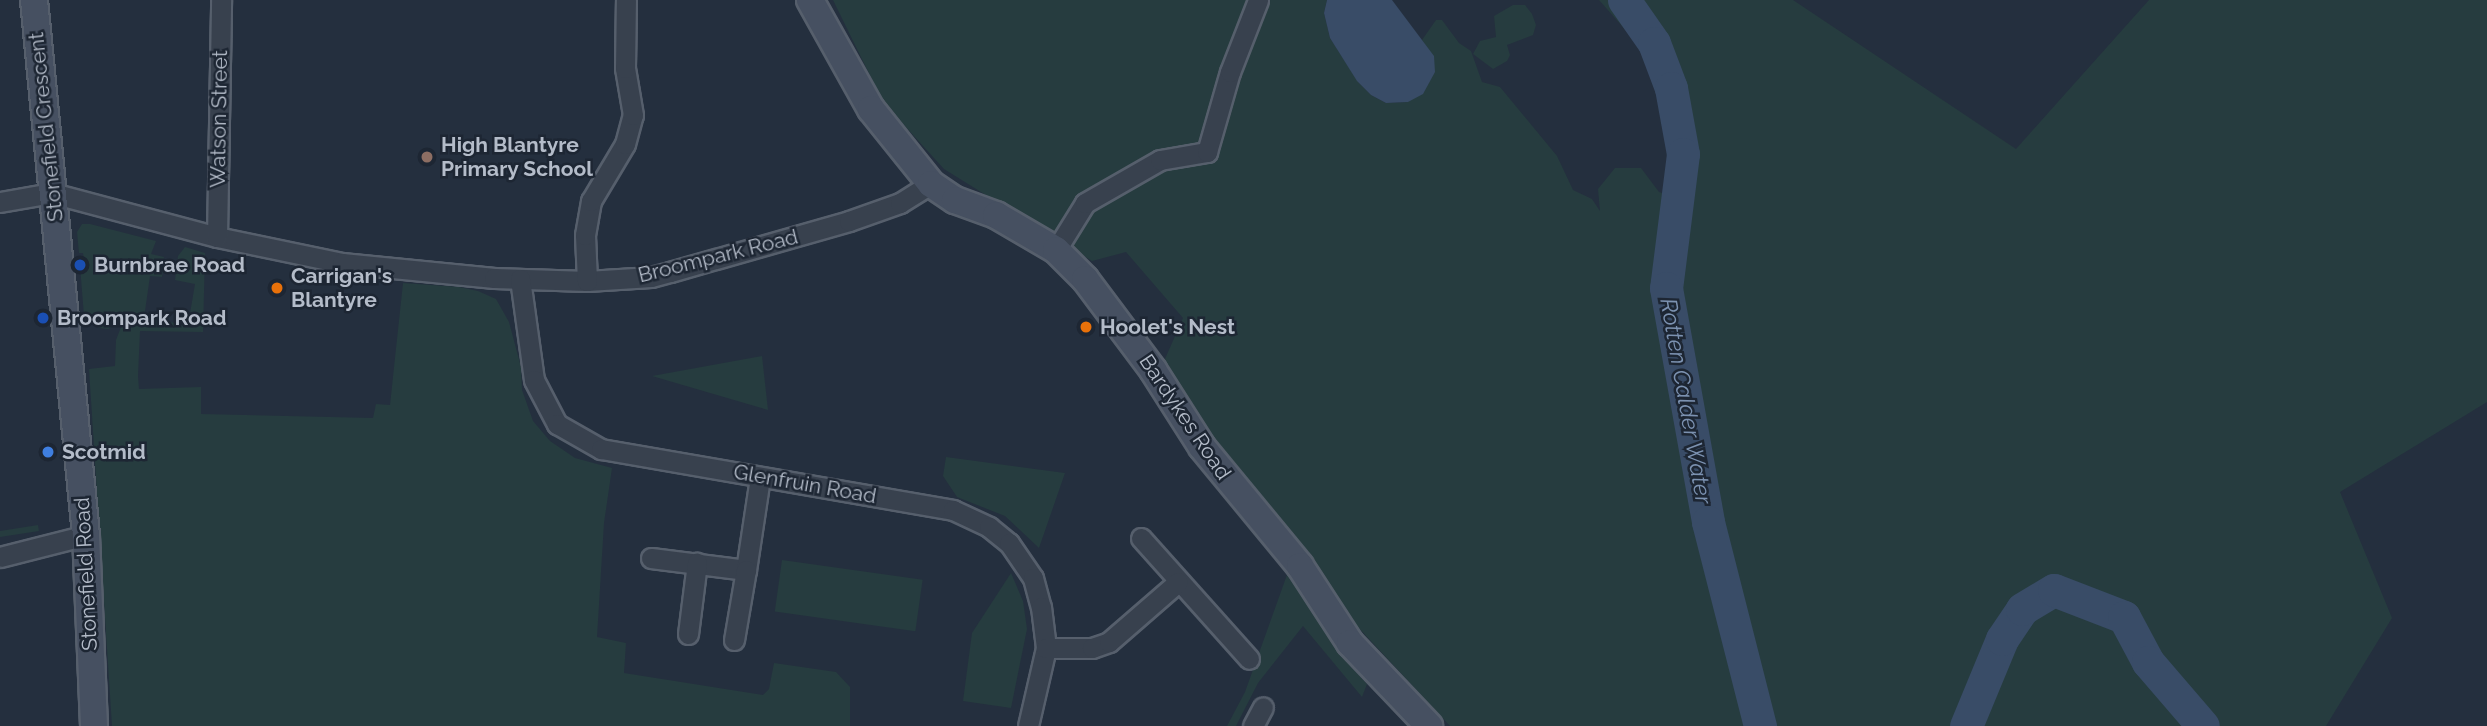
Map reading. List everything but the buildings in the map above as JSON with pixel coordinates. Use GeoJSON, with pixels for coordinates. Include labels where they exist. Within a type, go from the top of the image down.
{"type":"FeatureCollection","features":[{"type":"Feature","properties":{"kind":"main road","name":"Stonefield Crescent"},"geometry":{"type":"LineString","coordinates":[[34,0],[60,254]]}},
{"type":"Feature","properties":{"kind":"main road"},"geometry":{"type":"LineString","coordinates":[[810,0],[871,109],[931,184]]}},
{"type":"Feature","properties":{"kind":"main road","name":"Bardykes Road"},"geometry":{"type":"LineString","coordinates":[[931,184],[955,200],[996,215],[1056,250],[1111,310],[1153,370],[1185,424],[1233,488],[1300,566],[1350,643],[1429,726]]}},
{"type":"Feature","properties":{"kind":"main road","name":"Stonefield Road"},"geometry":{"type":"LineString","coordinates":[[60,254],[86,535],[94,726]]}},
{"type":"Feature","properties":{"kind":"street","name":"Watson Street"},"geometry":{"type":"LineString","coordinates":[[217,237],[221,0]]}},
{"type":"Feature","properties":{"kind":"street"},"geometry":{"type":"LineString","coordinates":[[587,281],[585,235],[591,201],[625,144],[633,115],[625,68],[626,0]]}},
{"type":"Feature","properties":{"kind":"street"},"geometry":{"type":"LineString","coordinates":[[1056,250],[1086,203],[1160,160],[1208,152],[1230,72],[1258,0]]}},
{"type":"Feature","properties":{"kind":"street","name":"Broompark Road"},"geometry":{"type":"LineString","coordinates":[[0,202],[52,193],[217,237],[342,264],[520,279],[587,281],[651,276],[683,268],[849,221],[900,203],[931,184]]}},
{"type":"Feature","properties":{"kind":"street","name":"Glenfruin Road"},"geometry":{"type":"LineString","coordinates":[[520,279],[534,380],[558,424],[601,449],[953,510],[989,527],[1009,543],[1033,578],[1041,607],[1046,648],[1028,726]]}},
{"type":"Feature","properties":{"kind":"street"},"geometry":{"type":"LineString","coordinates":[[734,640],[760,477]]}},
{"type":"Feature","properties":{"kind":"street"},"geometry":{"type":"LineString","coordinates":[[0,557],[86,535]]}},
{"type":"Feature","properties":{"kind":"street"},"geometry":{"type":"LineString","coordinates":[[1140,538],[1249,659]]}},
{"type":"Feature","properties":{"kind":"street"},"geometry":{"type":"LineString","coordinates":[[651,558],[746,570]]}},
{"type":"Feature","properties":{"kind":"street"},"geometry":{"type":"LineString","coordinates":[[688,634],[697,563]]}},
{"type":"Feature","properties":{"kind":"street"},"geometry":{"type":"LineString","coordinates":[[1046,648],[1092,648],[1109,642],[1178,582]]}},
{"type":"Feature","properties":{"kind":"street"},"geometry":{"type":"LineString","coordinates":[[1252,726],[1263,707]]}},
{"type":"Feature","properties":{"kind":"green space"},"geometry":{"type":"Polygon","coordinates":[[[833,0],[1327,0],[1324,13],[1330,38],[1359,83],[1371,95],[1386,103],[1408,102],[1434,59],[1422,40],[1436,20],[1442,20],[1459,43],[1471,51],[1482,82],[1500,87],[1557,156],[1573,190],[1592,199],[1600,211],[1598,189],[1615,168],[1641,168],[1659,192],[1677,198],[1690,103],[1599,0],[1793,0],[2016,149],[2149,0],[2487,0],[2487,402],[2340,492],[2392,618],[2326,726],[1450,726],[1356,625],[1298,543],[1236,474],[1161,368],[1183,318],[1126,252],[1092,261],[944,169],[883,102],[833,0]]]}},
{"type":"Feature","properties":{"kind":"green space"},"geometry":{"type":"Polygon","coordinates":[[[1513,5],[1525,5],[1532,14],[1536,25],[1533,35],[1507,45],[1510,55],[1507,61],[1493,69],[1473,54],[1480,41],[1496,37],[1494,16],[1513,5]]]}},
{"type":"Feature","properties":{"kind":"green space"},"geometry":{"type":"Polygon","coordinates":[[[82,224],[156,241],[151,254],[164,257],[162,277],[150,276],[144,318],[188,325],[195,284],[175,280],[178,256],[185,247],[205,253],[203,332],[140,331],[138,376],[139,389],[201,387],[201,414],[373,418],[376,404],[390,405],[403,283],[459,287],[496,299],[509,322],[521,367],[522,390],[533,421],[550,441],[575,458],[612,468],[604,523],[597,637],[626,643],[624,673],[763,695],[769,689],[774,663],[836,672],[850,687],[850,726],[112,726],[89,369],[115,366],[116,340],[123,322],[108,329],[99,328],[84,316],[80,266],[85,265],[83,253],[79,253],[77,232],[82,224]]]}},
{"type":"Feature","properties":{"kind":"green space"},"geometry":{"type":"Polygon","coordinates":[[[762,356],[768,410],[652,376],[762,356]]]}},
{"type":"Feature","properties":{"kind":"green space"},"geometry":{"type":"Polygon","coordinates":[[[946,457],[1065,473],[1039,548],[1005,516],[957,497],[943,476],[946,457]]]}},
{"type":"Feature","properties":{"kind":"green space"},"geometry":{"type":"Polygon","coordinates":[[[38,525],[39,531],[0,537],[0,531],[38,525]]]}},
{"type":"Feature","properties":{"kind":"green space"},"geometry":{"type":"Polygon","coordinates":[[[782,560],[923,580],[915,631],[775,611],[782,560]]]}},
{"type":"Feature","properties":{"kind":"green space"},"geometry":{"type":"Polygon","coordinates":[[[1288,572],[1347,662],[1367,684],[1362,697],[1303,626],[1258,683],[1236,726],[1227,726],[1245,692],[1288,572]]]}},
{"type":"Feature","properties":{"kind":"green space"},"geometry":{"type":"Polygon","coordinates":[[[1011,573],[1023,601],[1027,629],[1011,708],[963,701],[972,633],[1011,573]]]}},
{"type":"Feature","properties":{"kind":"water"},"geometry":{"type":"Polygon","coordinates":[[[1327,0],[1392,0],[1434,56],[1435,72],[1423,94],[1408,102],[1386,103],[1371,95],[1357,81],[1330,38],[1324,13],[1327,0]]]}},
{"type":"Feature","properties":{"kind":"waterway","name":"Rotten Calder Water"},"geometry":{"type":"LineString","coordinates":[[1624,0],[1654,43],[1671,88],[1683,154],[1666,288],[1708,522],[1760,726]]}},
{"type":"Feature","properties":{"kind":"waterway","name":"Rotten Calder Water"},"geometry":{"type":"LineString","coordinates":[[1966,726],[2002,639],[2022,609],[2054,590],[2124,617],[2148,662],[2203,726]]}},
{"type":"Feature","properties":{"kind":"place","name":"High Blantyre Primary School"},"geometry":{"type":"Point","coordinates":[427,157]}},
{"type":"Feature","properties":{"kind":"place","name":"Burnbrae Road"},"geometry":{"type":"Point","coordinates":[80,265]}},
{"type":"Feature","properties":{"kind":"place","name":"Carrigan's Blantyre"},"geometry":{"type":"Point","coordinates":[277,288]}},
{"type":"Feature","properties":{"kind":"place","name":"Broompark Road"},"geometry":{"type":"Point","coordinates":[43,318]}},
{"type":"Feature","properties":{"kind":"place","name":"Hoolet's Nest"},"geometry":{"type":"Point","coordinates":[1086,327]}},
{"type":"Feature","properties":{"kind":"place","name":"Scotmid"},"geometry":{"type":"Point","coordinates":[48,452]}}]}
